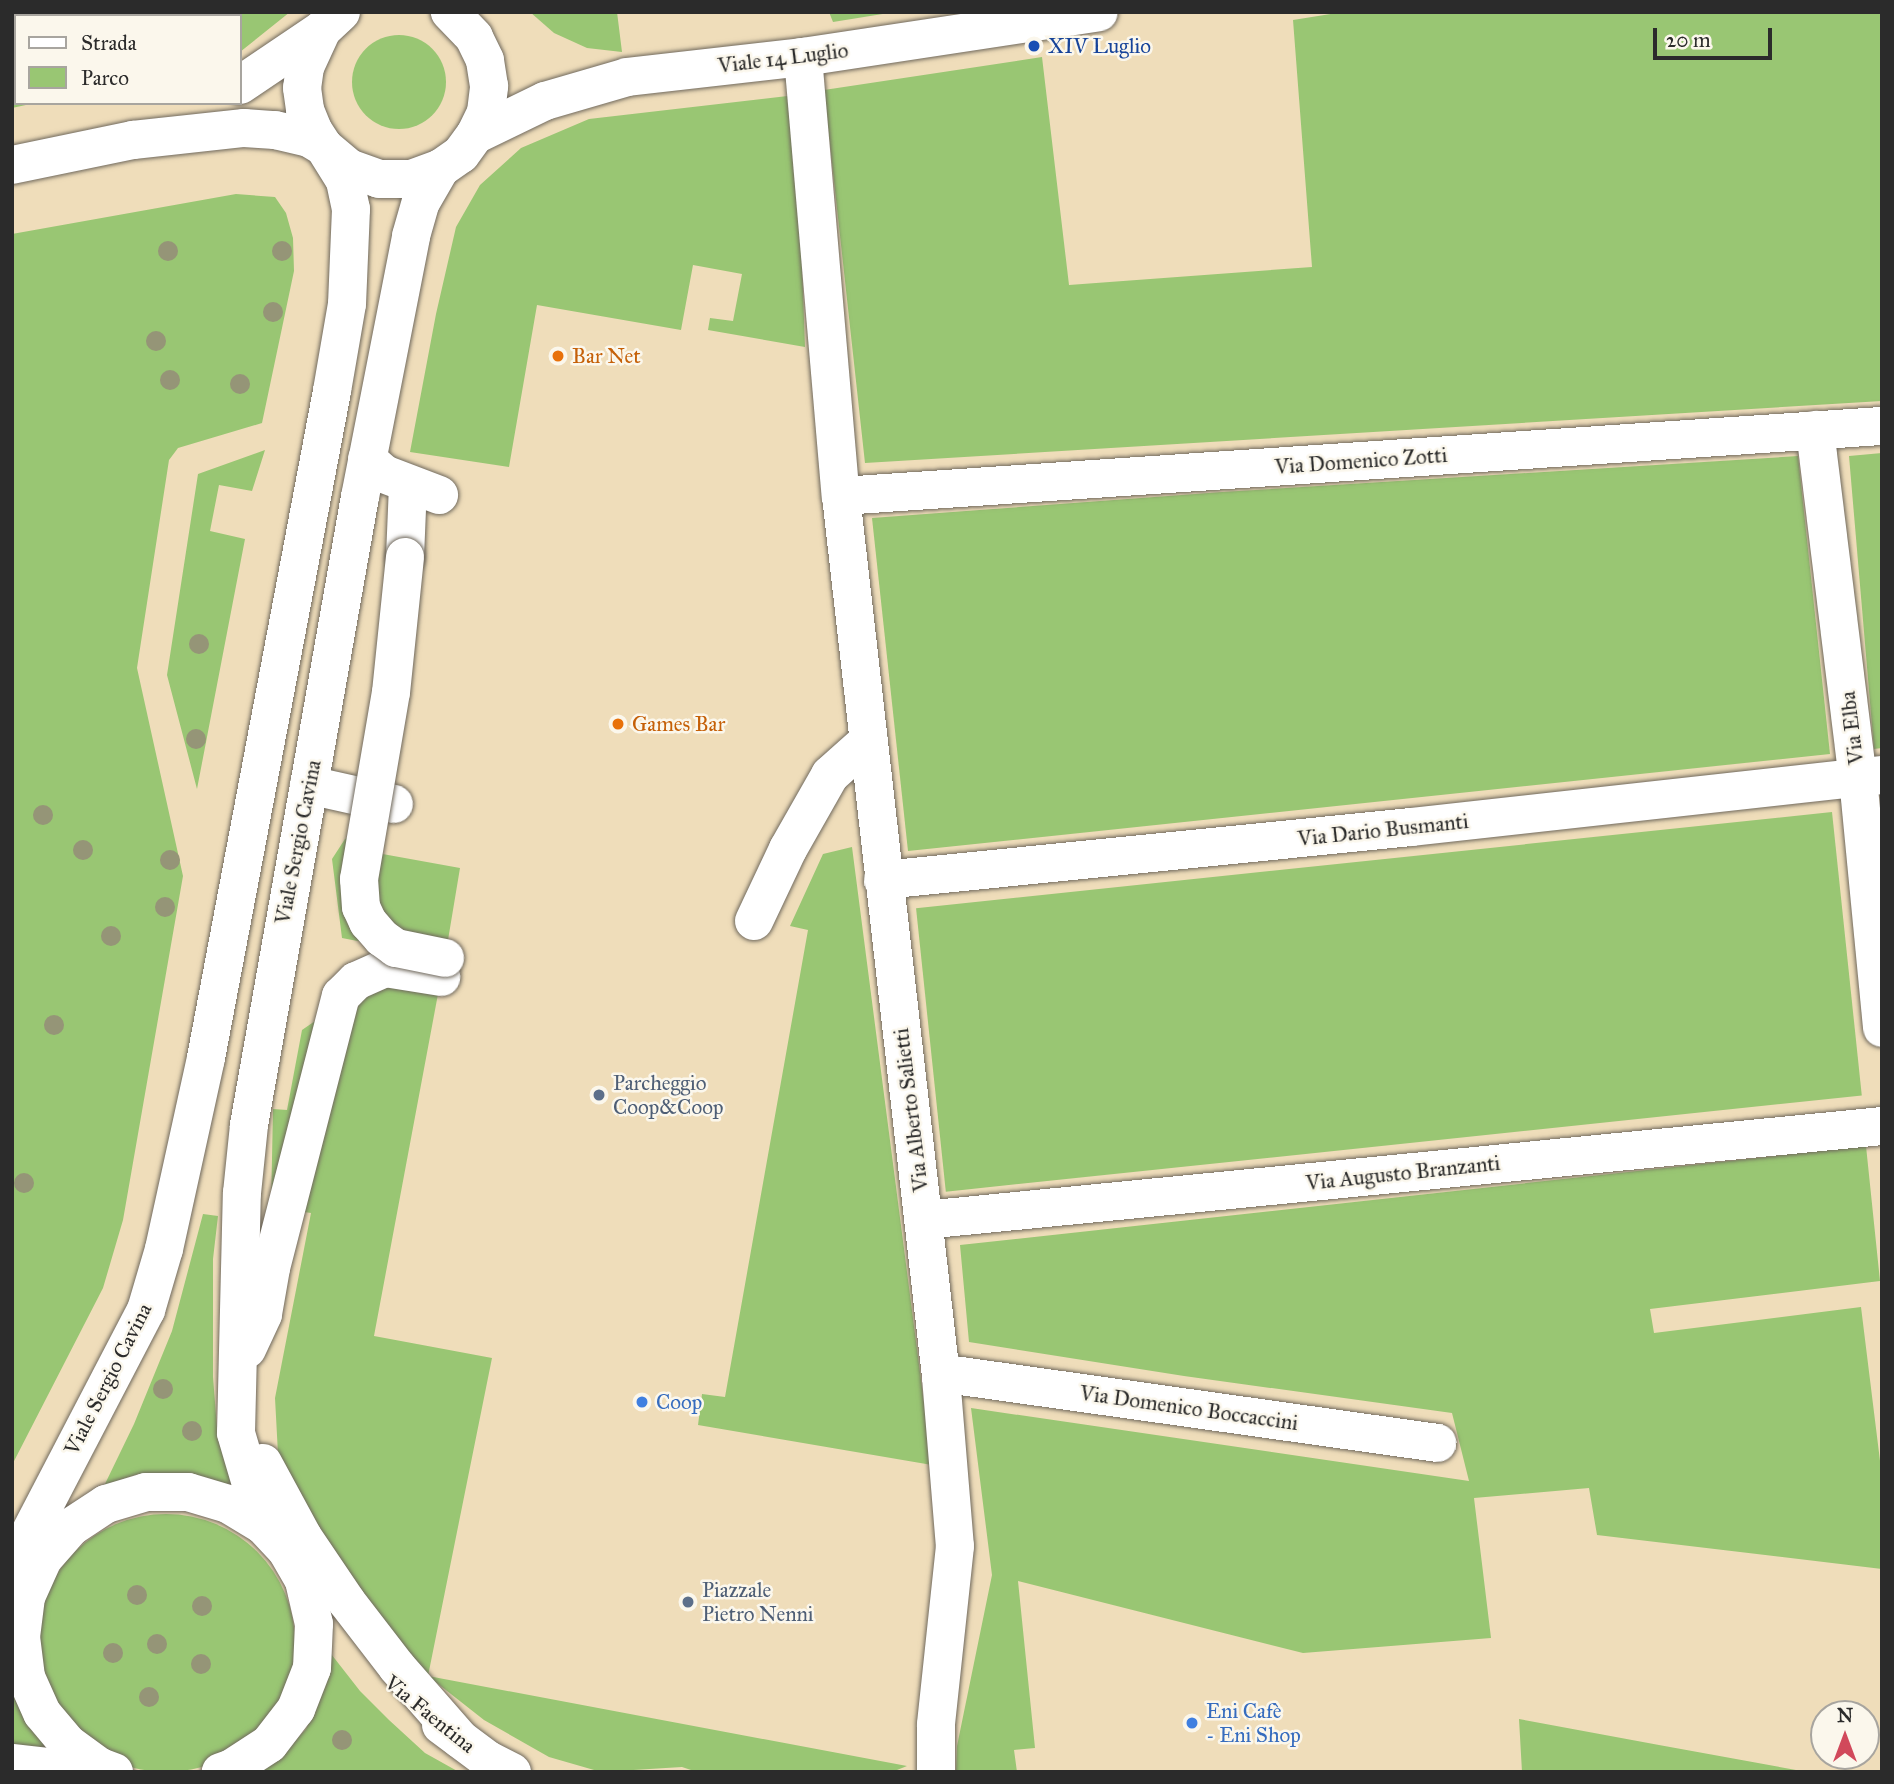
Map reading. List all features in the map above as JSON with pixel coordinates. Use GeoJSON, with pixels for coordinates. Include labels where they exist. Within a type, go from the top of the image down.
{"type":"FeatureCollection","features":[{"type":"Feature","properties":{"kind":"street","name":"Viale 14 Luglio"},"geometry":{"type":"LineString","coordinates":[[475,135],[545,101],[627,77],[803,57],[1099,12]]}},
{"type":"Feature","properties":{"kind":"street"},"geometry":{"type":"LineString","coordinates":[[12,165],[133,140],[244,128],[300,135],[324,147],[349,168],[379,179],[411,179],[441,168],[461,154],[475,135],[486,112],[489,86],[485,60],[466,20]]}},
{"type":"Feature","properties":{"kind":"street"},"geometry":{"type":"LineString","coordinates":[[242,84],[332,21]]}},
{"type":"Feature","properties":{"kind":"street","name":"Viale Sergio Cavina"},"geometry":{"type":"LineString","coordinates":[[24,1586],[152,1340],[183,1257],[206,1058],[347,304],[351,209],[345,181],[309,120],[302,89],[305,67],[332,21]]}},
{"type":"Feature","properties":{"kind":"street","name":"Via Alberto Salietti"},"geometry":{"type":"LineString","coordinates":[[803,57],[841,496],[924,1220],[955,1546],[948,1636],[936,1726],[936,1772]]}},
{"type":"Feature","properties":{"kind":"street"},"geometry":{"type":"LineString","coordinates":[[133,140],[203,105]]}},
{"type":"Feature","properties":{"kind":"street","name":"Viale Sergio Cavina"},"geometry":{"type":"LineString","coordinates":[[263,1525],[236,1433],[242,1193],[249,1125],[367,459],[411,236],[421,202],[441,168]]}},
{"type":"Feature","properties":{"kind":"street","name":"Via Domenico Zotti"},"geometry":{"type":"LineString","coordinates":[[841,496],[1882,426]]}},
{"type":"Feature","properties":{"kind":"street","name":"Via Elba"},"geometry":{"type":"LineString","coordinates":[[1815,430],[1870,776],[1882,1028]]}},
{"type":"Feature","properties":{"kind":"street"},"geometry":{"type":"LineString","coordinates":[[367,459],[384,474],[423,489],[405,557],[391,692],[359,888],[361,907],[368,922],[382,938],[396,948],[443,967],[385,968],[356,981],[341,996],[263,1314],[238,1369],[253,1440],[274,1488],[303,1537],[397,1667],[460,1739]]}},
{"type":"Feature","properties":{"kind":"street"},"geometry":{"type":"LineString","coordinates":[[754,920],[788,849],[830,775],[869,740]]}},
{"type":"Feature","properties":{"kind":"street","name":"Via Dario Busmanti"},"geometry":{"type":"LineString","coordinates":[[883,880],[1411,827],[1870,776]]}},
{"type":"Feature","properties":{"kind":"street"},"geometry":{"type":"LineString","coordinates":[[309,785],[394,804]]}},
{"type":"Feature","properties":{"kind":"street","name":"Via Augusto Branzanti"},"geometry":{"type":"LineString","coordinates":[[924,1220],[1882,1126]]}},
{"type":"Feature","properties":{"kind":"street","name":"Via Domenico Boccaccini"},"geometry":{"type":"LineString","coordinates":[[941,1377],[975,1378],[1437,1443]]}},
{"type":"Feature","properties":{"kind":"street"},"geometry":{"type":"LineString","coordinates":[[107,1769],[68,1744],[43,1713],[26,1676],[21,1637],[24,1586],[71,1527],[106,1504],[146,1492],[188,1492],[228,1504],[263,1525],[287,1551],[304,1581],[314,1624],[312,1668],[296,1709],[269,1744],[221,1772]]}},
{"type":"Feature","properties":{"kind":"street","name":"Via Faentina"},"geometry":{"type":"LineString","coordinates":[[304,1581],[334,1622],[391,1686],[460,1739],[512,1772]]}},
{"type":"Feature","properties":{"kind":"street","name":"Via Alberto Salietti"},"geometry":{"type":"LineString","coordinates":[[914,1772],[920,1767],[936,1726]]}},
{"type":"Feature","properties":{"kind":"street"},"geometry":{"type":"LineString","coordinates":[[12,1763],[74,1770],[107,1769]]}},
{"type":"Feature","properties":{"kind":"green space"},"geometry":{"type":"Polygon","coordinates":[[[12,12],[290,12],[242,50],[242,14],[14,14],[14,105],[26,105],[12,108],[12,12]]]}},
{"type":"Feature","properties":{"kind":"green space"},"geometry":{"type":"Polygon","coordinates":[[[530,12],[617,12],[622,52],[587,48],[554,33],[530,12]]]}},
{"type":"Feature","properties":{"kind":"green space"},"geometry":{"type":"Polygon","coordinates":[[[829,12],[895,12],[833,22],[829,12]]]}},
{"type":"Feature","properties":{"kind":"green space"},"geometry":{"type":"Polygon","coordinates":[[[1343,12],[1882,12],[1882,401],[865,463],[824,90],[1042,57],[1069,285],[1312,267],[1293,20],[1343,12]]]}},
{"type":"Feature","properties":{"kind":"green space"},"geometry":{"type":"Polygon","coordinates":[[[390,35],[408,35],[433,48],[443,64],[446,82],[443,100],[433,116],[408,129],[390,129],[365,116],[352,91],[352,73],[365,48],[390,35]]]}},
{"type":"Feature","properties":{"kind":"green space"},"geometry":{"type":"Polygon","coordinates":[[[796,95],[805,347],[708,330],[710,318],[733,321],[742,274],[693,265],[681,330],[537,305],[509,467],[410,452],[436,314],[456,227],[480,185],[521,148],[589,119],[796,95]]]}},
{"type":"Feature","properties":{"kind":"green space"},"geometry":{"type":"Polygon","coordinates":[[[236,194],[275,197],[286,213],[293,238],[294,271],[262,423],[178,448],[169,460],[137,668],[183,876],[123,1220],[103,1288],[12,1465],[12,234],[236,194]]]}},
{"type":"Feature","properties":{"kind":"green space"},"geometry":{"type":"Polygon","coordinates":[[[265,450],[252,491],[219,485],[210,531],[245,539],[197,789],[167,675],[198,474],[265,450]]]}},
{"type":"Feature","properties":{"kind":"green space"},"geometry":{"type":"Polygon","coordinates":[[[1882,453],[1882,748],[1874,749],[1849,456],[1882,453]]]}},
{"type":"Feature","properties":{"kind":"green space"},"geometry":{"type":"Polygon","coordinates":[[[1798,456],[1830,754],[908,851],[872,518],[1222,492],[1798,456]]]}},
{"type":"Feature","properties":{"kind":"green space"},"geometry":{"type":"Polygon","coordinates":[[[1832,812],[1862,1095],[946,1192],[916,908],[1832,812]]]}},
{"type":"Feature","properties":{"kind":"green space"},"geometry":{"type":"Polygon","coordinates":[[[370,828],[366,851],[460,868],[445,958],[342,938],[332,859],[345,839],[370,828]]]}},
{"type":"Feature","properties":{"kind":"green space"},"geometry":{"type":"Polygon","coordinates":[[[852,847],[932,1465],[698,1425],[702,1394],[725,1397],[808,930],[790,926],[823,854],[852,847]]]}},
{"type":"Feature","properties":{"kind":"green space"},"geometry":{"type":"Polygon","coordinates":[[[400,985],[438,994],[374,1336],[492,1358],[428,1676],[387,1628],[305,1506],[278,1454],[275,1398],[311,1213],[271,1207],[273,1109],[287,1110],[302,1030],[366,986],[400,985]]]}},
{"type":"Feature","properties":{"kind":"green space"},"geometry":{"type":"Polygon","coordinates":[[[1866,1146],[1880,1281],[1650,1309],[1654,1333],[1861,1307],[1882,1477],[1882,1569],[1597,1535],[1589,1488],[1474,1498],[1491,1638],[1303,1653],[1018,1581],[1035,1748],[1014,1750],[1017,1772],[956,1772],[957,1746],[992,1575],[971,1408],[1469,1481],[1452,1413],[1184,1376],[969,1342],[960,1245],[1866,1146]]]}},
{"type":"Feature","properties":{"kind":"green space"},"geometry":{"type":"Polygon","coordinates":[[[203,1214],[218,1216],[213,1259],[213,1377],[217,1428],[234,1487],[168,1474],[138,1474],[104,1486],[134,1424],[172,1331],[203,1214]]]}},
{"type":"Feature","properties":{"kind":"green space"},"geometry":{"type":"Polygon","coordinates":[[[166,1514],[191,1517],[227,1529],[248,1543],[266,1561],[285,1594],[295,1643],[292,1668],[280,1704],[266,1725],[248,1743],[215,1762],[166,1772],[141,1769],[105,1757],[84,1743],[66,1725],[47,1692],[37,1643],[40,1618],[52,1582],[66,1561],[84,1543],[117,1524],[166,1514]]]}},
{"type":"Feature","properties":{"kind":"green space"},"geometry":{"type":"Polygon","coordinates":[[[328,1650],[360,1691],[389,1720],[425,1753],[459,1772],[261,1772],[279,1758],[306,1729],[324,1687],[328,1650]]]}},
{"type":"Feature","properties":{"kind":"green space"},"geometry":{"type":"Polygon","coordinates":[[[428,1676],[907,1766],[892,1772],[697,1772],[682,1767],[601,1772],[549,1757],[484,1720],[428,1676]]]}},
{"type":"Feature","properties":{"kind":"green space"},"geometry":{"type":"Polygon","coordinates":[[[12,1685],[47,1743],[47,1751],[12,1751],[12,1685]]]}},
{"type":"Feature","properties":{"kind":"green space"},"geometry":{"type":"Polygon","coordinates":[[[1519,1719],[1659,1745],[1807,1772],[1522,1772],[1519,1719]]]}},
{"type":"Feature","properties":{"kind":"place","name":"XIV Luglio"},"geometry":{"type":"Point","coordinates":[1034,46]}},
{"type":"Feature","properties":{"kind":"place","name":"Bar Net"},"geometry":{"type":"Point","coordinates":[558,356]}},
{"type":"Feature","properties":{"kind":"place","name":"Games Bar"},"geometry":{"type":"Point","coordinates":[618,724]}},
{"type":"Feature","properties":{"kind":"place","name":"Parcheggio Coop&Coop"},"geometry":{"type":"Point","coordinates":[599,1095]}},
{"type":"Feature","properties":{"kind":"place","name":"Coop"},"geometry":{"type":"Point","coordinates":[642,1402]}},
{"type":"Feature","properties":{"kind":"place","name":"Piazzale Pietro Nenni"},"geometry":{"type":"Point","coordinates":[688,1602]}},
{"type":"Feature","properties":{"kind":"place","name":"Eni Cafè - Eni Shop"},"geometry":{"type":"Point","coordinates":[1192,1723]}}]}
